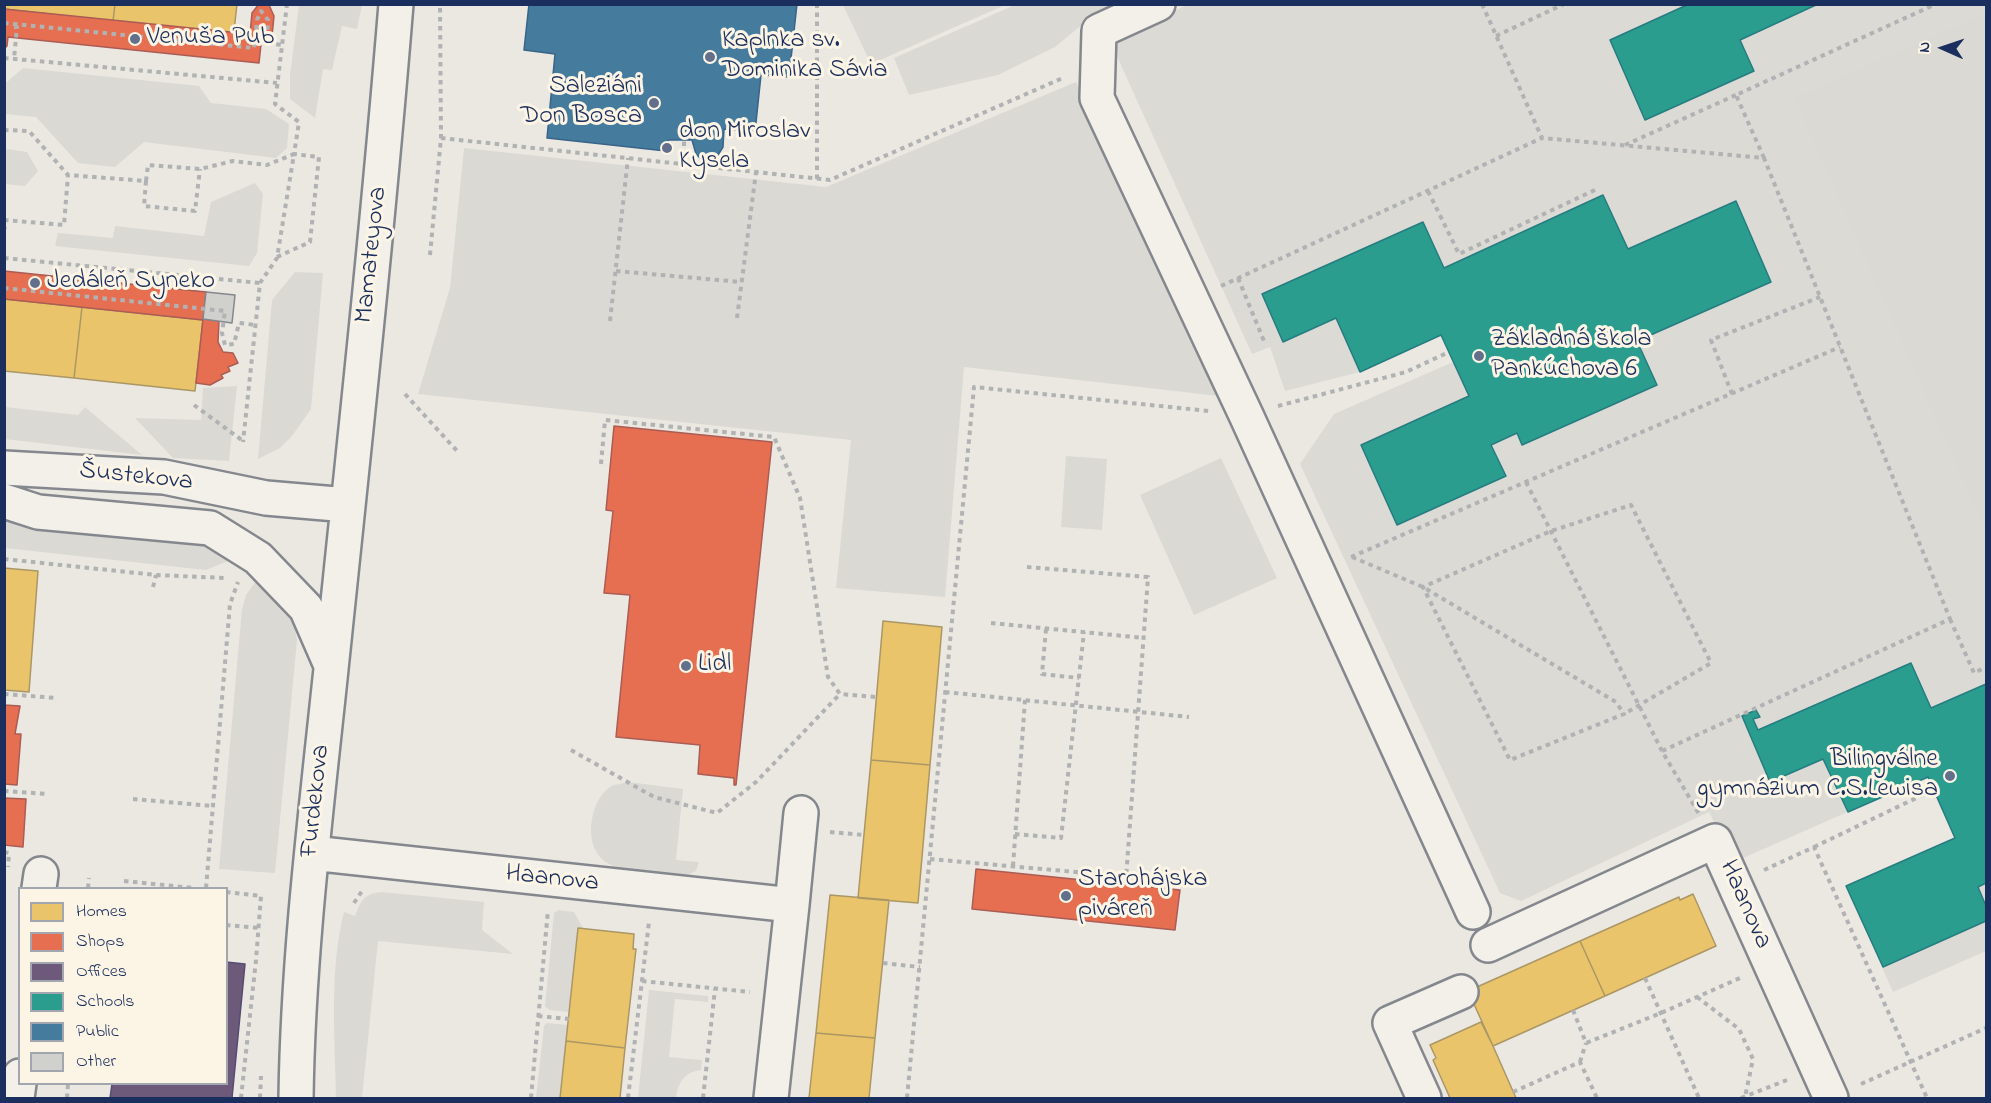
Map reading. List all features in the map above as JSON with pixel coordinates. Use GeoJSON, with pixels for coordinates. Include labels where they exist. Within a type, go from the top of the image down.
{"type":"FeatureCollection","features":[{"type":"Feature","properties":{"kind":"street","name":"Mamateyova"},"geometry":{"type":"LineString","coordinates":[[348,505],[378,211],[396,4]]}},
{"type":"Feature","properties":{"kind":"street"},"geometry":{"type":"LineString","coordinates":[[1158,4],[1100,31],[1097,98],[1246,415],[1473,912]]}},
{"type":"Feature","properties":{"kind":"street","name":"Šustekova"},"geometry":{"type":"LineString","coordinates":[[4,468],[164,477],[266,498],[348,505]]}},
{"type":"Feature","properties":{"kind":"street","name":"Šustekova"},"geometry":{"type":"LineString","coordinates":[[210,528],[242,513],[266,498]]}},
{"type":"Feature","properties":{"kind":"street","name":"Šustekova"},"geometry":{"type":"LineString","coordinates":[[4,501],[38,512],[210,528],[258,558],[306,608],[331,665]]}},
{"type":"Feature","properties":{"kind":"street","name":"Furdekova"},"geometry":{"type":"LineString","coordinates":[[296,1098],[300,994],[312,853],[348,505]]}},
{"type":"Feature","properties":{"kind":"street"},"geometry":{"type":"LineString","coordinates":[[771,1098],[791,915],[814,822]]}},
{"type":"Feature","properties":{"kind":"street","name":"Haanova"},"geometry":{"type":"LineString","coordinates":[[1488,945],[1715,841],[1830,1098]]}},
{"type":"Feature","properties":{"kind":"street","name":"Haanova"},"geometry":{"type":"LineString","coordinates":[[312,853],[558,881],[791,915]]}},
{"type":"Feature","properties":{"kind":"street"},"geometry":{"type":"LineString","coordinates":[[1424,1098],[1390,1023],[1461,992]]}},
{"type":"Feature","properties":{"kind":"path"},"geometry":{"type":"LineString","coordinates":[[194,405],[243,442],[260,283],[277,258],[299,122],[275,104],[287,4]]}},
{"type":"Feature","properties":{"kind":"path"},"geometry":{"type":"LineString","coordinates":[[430,255],[441,138],[440,4]]}},
{"type":"Feature","properties":{"kind":"path"},"geometry":{"type":"LineString","coordinates":[[817,4],[817,178]]}},
{"type":"Feature","properties":{"kind":"path"},"geometry":{"type":"LineString","coordinates":[[1482,4],[1542,138]]}},
{"type":"Feature","properties":{"kind":"path"},"geometry":{"type":"LineString","coordinates":[[1496,36],[1564,4]]}},
{"type":"Feature","properties":{"kind":"path"},"geometry":{"type":"LineString","coordinates":[[1623,146],[1936,4]]}},
{"type":"Feature","properties":{"kind":"path"},"geometry":{"type":"LineString","coordinates":[[4,24],[254,48],[257,20],[261,10],[268,20],[267,43],[282,45]]}},
{"type":"Feature","properties":{"kind":"path"},"geometry":{"type":"LineString","coordinates":[[4,24],[17,27],[14,59]]}},
{"type":"Feature","properties":{"kind":"path"},"geometry":{"type":"LineString","coordinates":[[4,58],[277,84]]}},
{"type":"Feature","properties":{"kind":"path"},"geometry":{"type":"LineString","coordinates":[[441,138],[830,180],[1098,63]]}},
{"type":"Feature","properties":{"kind":"path"},"geometry":{"type":"LineString","coordinates":[[1736,94],[1950,619],[1974,673],[1986,667]]}},
{"type":"Feature","properties":{"kind":"path"},"geometry":{"type":"LineString","coordinates":[[4,130],[28,131],[68,174],[146,182]]}},
{"type":"Feature","properties":{"kind":"path"},"geometry":{"type":"LineString","coordinates":[[1192,299],[1542,138],[1764,158]]}},
{"type":"Feature","properties":{"kind":"path"},"geometry":{"type":"LineString","coordinates":[[684,140],[684,164]]}},
{"type":"Feature","properties":{"kind":"path"},"geometry":{"type":"LineString","coordinates":[[200,169],[195,211],[144,206],[148,165],[200,169],[233,161],[267,165],[294,154],[319,157],[310,242],[277,258]]}},
{"type":"Feature","properties":{"kind":"path"},"geometry":{"type":"LineString","coordinates":[[610,321],[628,158]]}},
{"type":"Feature","properties":{"kind":"path"},"geometry":{"type":"LineString","coordinates":[[737,318],[756,172]]}},
{"type":"Feature","properties":{"kind":"path"},"geometry":{"type":"LineString","coordinates":[[4,231],[5,220],[64,225],[68,174]]}},
{"type":"Feature","properties":{"kind":"path"},"geometry":{"type":"LineString","coordinates":[[1428,191],[1459,255],[1598,189]]}},
{"type":"Feature","properties":{"kind":"path"},"geometry":{"type":"LineString","coordinates":[[4,258],[260,283]]}},
{"type":"Feature","properties":{"kind":"path"},"geometry":{"type":"LineString","coordinates":[[616,271],[741,282]]}},
{"type":"Feature","properties":{"kind":"path"},"geometry":{"type":"LineString","coordinates":[[1238,278],[1264,341]]}},
{"type":"Feature","properties":{"kind":"path"},"geometry":{"type":"LineString","coordinates":[[4,288],[225,311],[222,333],[225,345],[234,344],[239,323],[256,325]]}},
{"type":"Feature","properties":{"kind":"path"},"geometry":{"type":"LineString","coordinates":[[1732,394],[1711,340],[1820,297]]}},
{"type":"Feature","properties":{"kind":"path"},"geometry":{"type":"LineString","coordinates":[[1318,573],[1840,347]]}},
{"type":"Feature","properties":{"kind":"path"},"geometry":{"type":"LineString","coordinates":[[908,1098],[974,387],[1246,415],[1406,372],[1449,352]]}},
{"type":"Feature","properties":{"kind":"path"},"geometry":{"type":"LineString","coordinates":[[405,394],[458,452]]}},
{"type":"Feature","properties":{"kind":"path"},"geometry":{"type":"LineString","coordinates":[[601,464],[605,420],[774,438],[800,498],[828,677],[840,694]]}},
{"type":"Feature","properties":{"kind":"path"},"geometry":{"type":"LineString","coordinates":[[1526,482],[1662,751],[1715,841]]}},
{"type":"Feature","properties":{"kind":"path"},"geometry":{"type":"LineString","coordinates":[[1631,506],[1711,663],[1624,714],[1510,760],[1423,587],[1551,531],[1631,506]]}},
{"type":"Feature","properties":{"kind":"path"},"geometry":{"type":"LineString","coordinates":[[1352,557],[1423,587],[1616,702],[1624,714]]}},
{"type":"Feature","properties":{"kind":"path"},"geometry":{"type":"LineString","coordinates":[[4,559],[156,575],[228,578]]}},
{"type":"Feature","properties":{"kind":"path"},"geometry":{"type":"LineString","coordinates":[[1027,567],[1148,577],[1126,878]]}},
{"type":"Feature","properties":{"kind":"path"},"geometry":{"type":"LineString","coordinates":[[153,587],[156,575]]}},
{"type":"Feature","properties":{"kind":"path"},"geometry":{"type":"LineString","coordinates":[[206,887],[230,604],[239,577]]}},
{"type":"Feature","properties":{"kind":"path"},"geometry":{"type":"LineString","coordinates":[[1662,751],[1950,619]]}},
{"type":"Feature","properties":{"kind":"path"},"geometry":{"type":"LineString","coordinates":[[991,623],[1144,638]]}},
{"type":"Feature","properties":{"kind":"path"},"geometry":{"type":"LineString","coordinates":[[1046,629],[1042,674],[1079,678]]}},
{"type":"Feature","properties":{"kind":"path"},"geometry":{"type":"LineString","coordinates":[[1015,834],[1061,838],[1084,632]]}},
{"type":"Feature","properties":{"kind":"path"},"geometry":{"type":"LineString","coordinates":[[945,692],[1189,717]]}},
{"type":"Feature","properties":{"kind":"path"},"geometry":{"type":"LineString","coordinates":[[4,694],[57,698]]}},
{"type":"Feature","properties":{"kind":"path"},"geometry":{"type":"LineString","coordinates":[[571,750],[654,797],[717,813],[756,782],[840,694],[876,697]]}},
{"type":"Feature","properties":{"kind":"path"},"geometry":{"type":"LineString","coordinates":[[1013,866],[1025,700]]}},
{"type":"Feature","properties":{"kind":"path"},"geometry":{"type":"LineString","coordinates":[[1735,885],[1933,790]]}},
{"type":"Feature","properties":{"kind":"path"},"geometry":{"type":"LineString","coordinates":[[4,791],[48,794]]}},
{"type":"Feature","properties":{"kind":"path"},"geometry":{"type":"LineString","coordinates":[[133,799],[213,806]]}},
{"type":"Feature","properties":{"kind":"path"},"geometry":{"type":"LineString","coordinates":[[814,822],[864,835]]}},
{"type":"Feature","properties":{"kind":"path"},"geometry":{"type":"LineString","coordinates":[[1814,847],[1927,1098]]}},
{"type":"Feature","properties":{"kind":"path"},"geometry":{"type":"LineString","coordinates":[[4,852],[9,853],[7,871]]}},
{"type":"Feature","properties":{"kind":"path"},"geometry":{"type":"LineString","coordinates":[[930,859],[1178,881]]}},
{"type":"Feature","properties":{"kind":"path"},"geometry":{"type":"LineString","coordinates":[[88,887],[89,878]]}},
{"type":"Feature","properties":{"kind":"path"},"geometry":{"type":"LineString","coordinates":[[124,881],[183,887]]}},
{"type":"Feature","properties":{"kind":"path"},"geometry":{"type":"LineString","coordinates":[[531,1098],[549,902],[558,881]]}},
{"type":"Feature","properties":{"kind":"path"},"geometry":{"type":"LineString","coordinates":[[228,892],[261,896],[241,1098]]}},
{"type":"Feature","properties":{"kind":"path"},"geometry":{"type":"LineString","coordinates":[[628,1098],[650,912]]}},
{"type":"Feature","properties":{"kind":"path"},"geometry":{"type":"LineString","coordinates":[[228,925],[258,928]]}},
{"type":"Feature","properties":{"kind":"path"},"geometry":{"type":"LineString","coordinates":[[883,963],[920,967]]}},
{"type":"Feature","properties":{"kind":"path"},"geometry":{"type":"LineString","coordinates":[[1586,1042],[1661,1013],[1743,976]]}},
{"type":"Feature","properties":{"kind":"path"},"geometry":{"type":"LineString","coordinates":[[1645,978],[1699,1098]]}},
{"type":"Feature","properties":{"kind":"path"},"geometry":{"type":"LineString","coordinates":[[642,981],[761,993]]}},
{"type":"Feature","properties":{"kind":"path"},"geometry":{"type":"LineString","coordinates":[[703,1098],[715,989]]}},
{"type":"Feature","properties":{"kind":"path"},"geometry":{"type":"LineString","coordinates":[[1697,997],[1739,1029],[1752,1059],[1745,1097]]}},
{"type":"Feature","properties":{"kind":"path"},"geometry":{"type":"LineString","coordinates":[[1573,1010],[1586,1042],[1580,1062],[1597,1098]]}},
{"type":"Feature","properties":{"kind":"path"},"geometry":{"type":"LineString","coordinates":[[538,1016],[569,1019]]}},
{"type":"Feature","properties":{"kind":"path"},"geometry":{"type":"LineString","coordinates":[[1830,1098],[1986,1028]]}},
{"type":"Feature","properties":{"kind":"path"},"geometry":{"type":"LineString","coordinates":[[1512,1092],[1580,1062]]}},
{"type":"Feature","properties":{"kind":"shaded area"},"geometry":{"type":"Polygon","coordinates":[[[1112,4],[1055,47],[998,75],[909,95],[894,58],[1015,5],[1112,4]]]}},
{"type":"Feature","properties":{"kind":"shaded area"},"geometry":{"type":"Polygon","coordinates":[[[1189,4],[1986,5],[1986,951],[1893,992],[1846,886],[1954,838],[1927,777],[1734,862],[1709,812],[1521,901],[1500,893],[1300,464],[1334,414],[1453,362],[1441,335],[1360,372],[1285,391],[1270,347],[1252,354],[1110,41],[1189,4]]]}},
{"type":"Feature","properties":{"kind":"shaded area"},"geometry":{"type":"Polygon","coordinates":[[[299,5],[362,5],[357,29],[342,26],[332,70],[323,69],[315,118],[290,99],[290,75],[299,5]]]}},
{"type":"Feature","properties":{"kind":"shaded area"},"geometry":{"type":"Polygon","coordinates":[[[843,5],[1005,5],[871,64],[843,5]]]}},
{"type":"Feature","properties":{"kind":"shaded area"},"geometry":{"type":"Polygon","coordinates":[[[1986,13],[1986,531],[1795,98],[1986,13]]]}},
{"type":"Feature","properties":{"kind":"shaded area"},"geometry":{"type":"Polygon","coordinates":[[[23,68],[199,86],[211,103],[266,109],[289,124],[287,148],[276,158],[144,142],[115,167],[78,163],[36,117],[5,114],[5,81],[7,82],[23,68]]]}},
{"type":"Feature","properties":{"kind":"shaded area"},"geometry":{"type":"Polygon","coordinates":[[[1076,82],[1219,396],[964,367],[945,597],[836,588],[851,440],[418,394],[450,288],[464,148],[826,187],[1076,82]]]}},
{"type":"Feature","properties":{"kind":"shaded area"},"geometry":{"type":"Polygon","coordinates":[[[7,149],[27,152],[38,171],[25,186],[5,184],[7,149]]]}},
{"type":"Feature","properties":{"kind":"shaded area"},"geometry":{"type":"Polygon","coordinates":[[[255,183],[263,194],[257,253],[249,266],[55,246],[58,233],[113,238],[115,226],[204,236],[211,202],[255,183]]]}},
{"type":"Feature","properties":{"kind":"shaded area"},"geometry":{"type":"Polygon","coordinates":[[[295,272],[323,273],[311,409],[292,436],[280,448],[258,459],[272,300],[295,272]]]}},
{"type":"Feature","properties":{"kind":"shaded area"},"geometry":{"type":"Polygon","coordinates":[[[237,386],[229,461],[173,458],[135,418],[201,420],[203,388],[237,386]]]}},
{"type":"Feature","properties":{"kind":"shaded area"},"geometry":{"type":"Polygon","coordinates":[[[5,407],[78,415],[85,407],[142,455],[5,439],[5,407]]]}},
{"type":"Feature","properties":{"kind":"shaded area"},"geometry":{"type":"Polygon","coordinates":[[[1066,456],[1107,459],[1102,530],[1061,527],[1066,456]]]}},
{"type":"Feature","properties":{"kind":"shaded area"},"geometry":{"type":"Polygon","coordinates":[[[1221,458],[1277,578],[1194,615],[1140,495],[1221,458]]]}},
{"type":"Feature","properties":{"kind":"shaded area"},"geometry":{"type":"Polygon","coordinates":[[[5,514],[120,538],[210,545],[229,552],[228,561],[206,570],[5,548],[5,514]]]}},
{"type":"Feature","properties":{"kind":"shaded area"},"geometry":{"type":"Polygon","coordinates":[[[259,577],[293,618],[297,640],[275,873],[219,869],[242,609],[246,595],[259,577]]]}},
{"type":"Feature","properties":{"kind":"shaded area"},"geometry":{"type":"Polygon","coordinates":[[[628,782],[683,789],[676,860],[699,862],[696,871],[687,875],[636,871],[617,867],[600,858],[595,849],[591,826],[597,804],[610,787],[628,782]]]}},
{"type":"Feature","properties":{"kind":"shaded area"},"geometry":{"type":"Polygon","coordinates":[[[381,892],[484,902],[482,930],[513,954],[378,941],[362,1098],[336,1098],[334,1028],[339,934],[344,912],[355,916],[364,899],[371,894],[381,892]]]}},
{"type":"Feature","properties":{"kind":"shaded area"},"geometry":{"type":"Polygon","coordinates":[[[558,910],[574,912],[583,928],[578,928],[569,1012],[549,1010],[545,1006],[554,913],[558,910]]]}},
{"type":"Feature","properties":{"kind":"shaded area"},"geometry":{"type":"Polygon","coordinates":[[[649,990],[708,996],[708,1002],[675,999],[669,1057],[702,1060],[701,1070],[690,1073],[683,1079],[676,1098],[638,1098],[649,990]]]}},
{"type":"Feature","properties":{"kind":"shaded area"},"geometry":{"type":"Polygon","coordinates":[[[547,1023],[568,1025],[560,1098],[536,1098],[544,1026],[547,1023]]]}},
{"type":"Feature","properties":{"kind":"building: Homes"},"geometry":{"type":"Polygon","coordinates":[[[4,4],[115,4],[113,21],[4,9],[4,4]]]}},
{"type":"Feature","properties":{"kind":"building: Homes"},"geometry":{"type":"Polygon","coordinates":[[[115,4],[237,4],[234,33],[113,21],[115,4]]]}},
{"type":"Feature","properties":{"kind":"building: Homes"},"geometry":{"type":"Polygon","coordinates":[[[4,299],[82,307],[74,378],[4,371],[4,299]]]}},
{"type":"Feature","properties":{"kind":"building: Homes"},"geometry":{"type":"Polygon","coordinates":[[[82,307],[203,320],[195,391],[74,378],[82,307]]]}},
{"type":"Feature","properties":{"kind":"building: Homes"},"geometry":{"type":"Polygon","coordinates":[[[4,568],[38,571],[29,692],[4,690],[4,568]]]}},
{"type":"Feature","properties":{"kind":"building: Homes"},"geometry":{"type":"Polygon","coordinates":[[[883,621],[942,627],[930,765],[871,760],[883,621]]]}},
{"type":"Feature","properties":{"kind":"building: Homes"},"geometry":{"type":"Polygon","coordinates":[[[871,760],[930,765],[918,903],[858,898],[871,760]]]}},
{"type":"Feature","properties":{"kind":"building: Homes"},"geometry":{"type":"Polygon","coordinates":[[[1693,894],[1716,946],[1605,996],[1580,941],[1679,897],[1680,900],[1693,894]]]}},
{"type":"Feature","properties":{"kind":"building: Homes"},"geometry":{"type":"Polygon","coordinates":[[[830,895],[889,900],[875,1038],[816,1033],[830,895]]]}},
{"type":"Feature","properties":{"kind":"building: Homes"},"geometry":{"type":"Polygon","coordinates":[[[578,928],[634,934],[633,949],[636,949],[625,1048],[566,1041],[578,928]]]}},
{"type":"Feature","properties":{"kind":"building: Homes"},"geometry":{"type":"Polygon","coordinates":[[[1580,941],[1605,996],[1493,1046],[1468,991],[1580,941]]]}},
{"type":"Feature","properties":{"kind":"building: Homes"},"geometry":{"type":"Polygon","coordinates":[[[1481,1022],[1516,1098],[1450,1098],[1433,1060],[1436,1058],[1430,1045],[1481,1022]]]}},
{"type":"Feature","properties":{"kind":"building: Homes"},"geometry":{"type":"Polygon","coordinates":[[[816,1033],[875,1038],[869,1098],[809,1098],[816,1033]]]}},
{"type":"Feature","properties":{"kind":"building: Homes"},"geometry":{"type":"Polygon","coordinates":[[[566,1041],[625,1048],[620,1098],[560,1098],[566,1041]]]}},
{"type":"Feature","properties":{"kind":"building: Shops"},"geometry":{"type":"Polygon","coordinates":[[[259,4],[269,5],[274,16],[272,36],[262,35],[259,63],[8,37],[7,46],[4,49],[4,9],[250,34],[252,13],[259,4]]]}},
{"type":"Feature","properties":{"kind":"building: Shops"},"geometry":{"type":"Polygon","coordinates":[[[4,271],[206,292],[203,320],[4,299],[4,271]]]}},
{"type":"Feature","properties":{"kind":"building: Shops"},"geometry":{"type":"Polygon","coordinates":[[[203,319],[219,321],[218,342],[223,352],[233,353],[238,363],[228,367],[230,371],[221,375],[223,378],[210,385],[196,383],[203,319]]]}},
{"type":"Feature","properties":{"kind":"building: Shops","name":"Lidl"},"geometry":{"type":"Polygon","coordinates":[[[614,426],[772,442],[736,785],[734,785],[734,778],[698,774],[700,745],[616,737],[630,595],[604,593],[613,511],[606,510],[614,426]]]}},
{"type":"Feature","properties":{"kind":"building: Shops"},"geometry":{"type":"Polygon","coordinates":[[[4,705],[20,706],[15,734],[21,734],[17,785],[4,784],[4,705]]]}},
{"type":"Feature","properties":{"kind":"building: Shops"},"geometry":{"type":"Polygon","coordinates":[[[4,798],[26,799],[23,847],[4,845],[4,798]]]}},
{"type":"Feature","properties":{"kind":"building: Shops"},"geometry":{"type":"Polygon","coordinates":[[[976,869],[1180,890],[1175,930],[972,909],[976,869]]]}},
{"type":"Feature","properties":{"kind":"building: Offices"},"geometry":{"type":"Polygon","coordinates":[[[228,962],[245,964],[232,1098],[110,1098],[112,1085],[228,1085],[228,962]]]}},
{"type":"Feature","properties":{"kind":"building: Schools"},"geometry":{"type":"Polygon","coordinates":[[[1689,4],[1818,4],[1740,40],[1754,71],[1645,120],[1610,40],[1689,4]]]}},
{"type":"Feature","properties":{"kind":"building: Schools"},"geometry":{"type":"Polygon","coordinates":[[[1603,195],[1628,249],[1736,201],[1771,282],[1637,341],[1657,385],[1522,445],[1517,433],[1491,445],[1506,476],[1397,525],[1361,445],[1469,396],[1441,335],[1360,372],[1336,318],[1283,342],[1262,294],[1423,222],[1444,268],[1603,195]]]}},
{"type":"Feature","properties":{"kind":"building: Schools"},"geometry":{"type":"Polygon","coordinates":[[[1911,663],[1931,708],[1986,684],[1986,883],[1978,887],[1986,906],[1986,921],[1883,967],[1846,886],[1955,838],[1928,777],[1848,812],[1823,759],[1770,782],[1742,716],[1756,710],[1760,717],[1753,719],[1758,730],[1911,663]]]}},
{"type":"Feature","properties":{"kind":"building: Public","name":"Saleziáni Don Bosca"},"geometry":{"type":"Polygon","coordinates":[[[529,4],[797,4],[789,77],[761,75],[755,132],[724,129],[723,147],[718,155],[710,159],[700,158],[696,154],[692,140],[668,140],[666,151],[547,138],[555,54],[524,50],[529,4]]]}},
{"type":"Feature","properties":{"kind":"building: Other"},"geometry":{"type":"Polygon","coordinates":[[[206,292],[235,295],[232,323],[203,319],[206,292]]]}},
{"type":"Feature","properties":{"kind":"place","name":"Venuša Pub"},"geometry":{"type":"Point","coordinates":[135,39]}},
{"type":"Feature","properties":{"kind":"place","name":"Kaplnka sv. Dominika Sávia"},"geometry":{"type":"Point","coordinates":[710,57]}},
{"type":"Feature","properties":{"kind":"place","name":"Saleziáni Don Bosca"},"geometry":{"type":"Point","coordinates":[654,103]}},
{"type":"Feature","properties":{"kind":"place","name":"don Miroslav Kysela"},"geometry":{"type":"Point","coordinates":[667,148]}},
{"type":"Feature","properties":{"kind":"place","name":"Jedáleň Syneko"},"geometry":{"type":"Point","coordinates":[35,283]}},
{"type":"Feature","properties":{"kind":"place","name":"Základná škola Pankúchova 6"},"geometry":{"type":"Point","coordinates":[1479,356]}},
{"type":"Feature","properties":{"kind":"place","name":"Lidl"},"geometry":{"type":"Point","coordinates":[686,666]}},
{"type":"Feature","properties":{"kind":"place","name":"Bilingválne gymnázium C.S.Lewisa"},"geometry":{"type":"Point","coordinates":[1950,776]}},
{"type":"Feature","properties":{"kind":"place","name":"Starohájska piváreň"},"geometry":{"type":"Point","coordinates":[1066,896]}}]}
